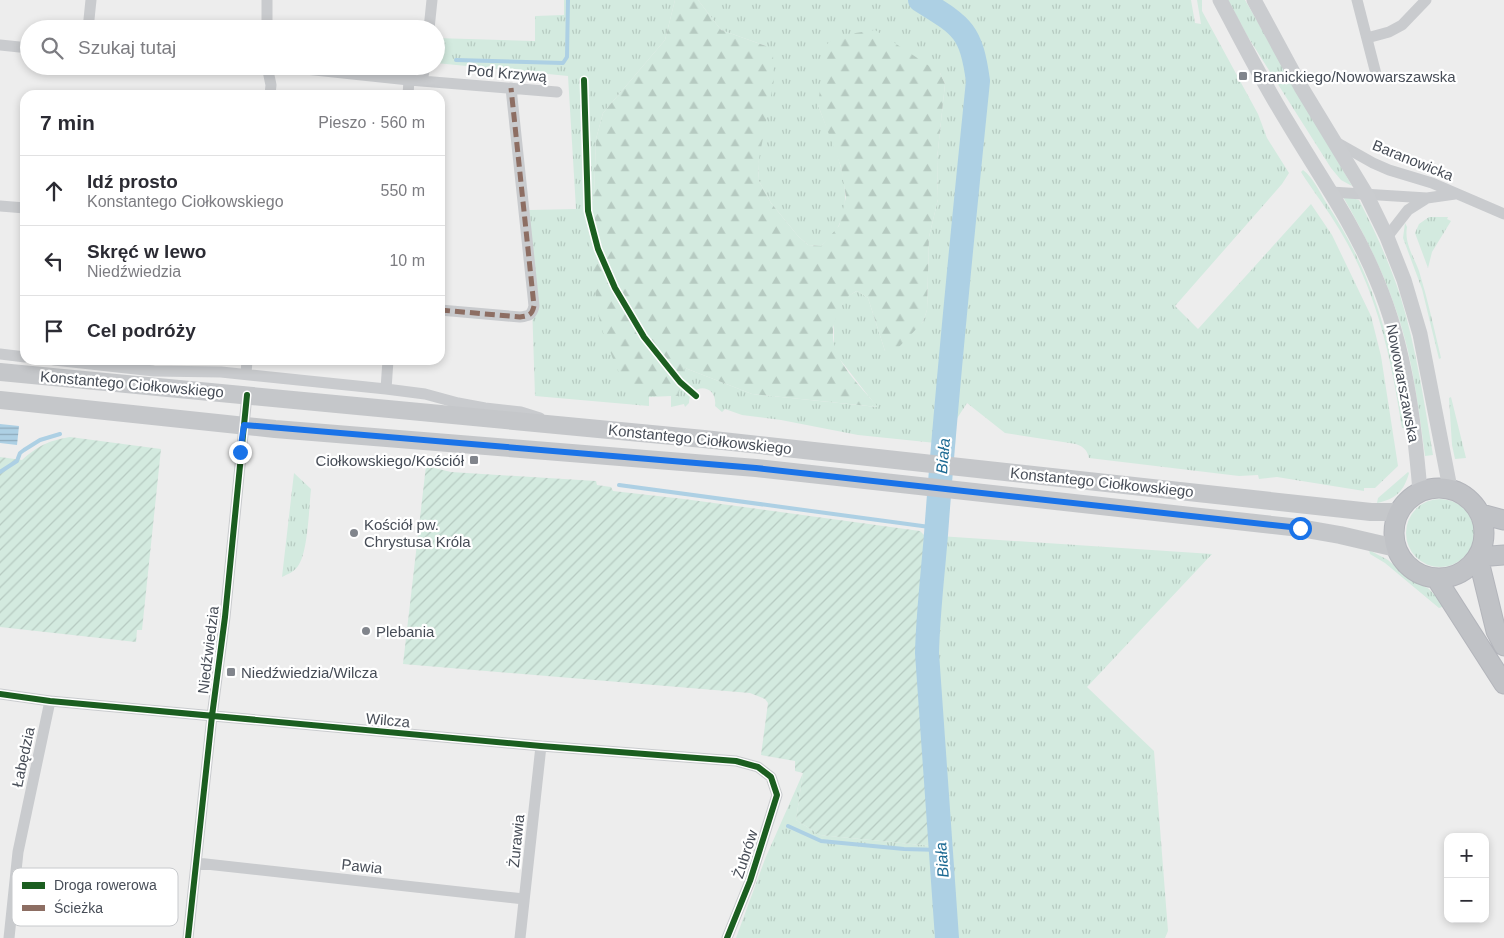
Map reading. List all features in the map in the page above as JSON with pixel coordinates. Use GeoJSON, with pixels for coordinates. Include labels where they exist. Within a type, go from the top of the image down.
{"type":"FeatureCollection","features":[{"type":"Feature","properties":{"kind":"highway"},"geometry":{"type":"LineString","coordinates":[[1435,487],[1450,488],[1476,505],[1481,514],[1485,536],[1478,557],[1470,566],[1460,573],[1436,578],[1416,572],[1401,558],[1396,548],[1394,530],[1399,512],[1408,500],[1420,491],[1435,487]]}},
{"type":"Feature","properties":{"kind":"highway"},"geometry":{"type":"LineString","coordinates":[[1481,514],[1504,520]]}},
{"type":"Feature","properties":{"kind":"highway"},"geometry":{"type":"LineString","coordinates":[[1478,557],[1504,555]]}},
{"type":"Feature","properties":{"kind":"highway"},"geometry":{"type":"LineString","coordinates":[[1478,557],[1496,631],[1504,646]]}},
{"type":"Feature","properties":{"kind":"highway"},"geometry":{"type":"LineString","coordinates":[[1436,578],[1504,684]]}},
{"type":"Feature","properties":{"kind":"main road","name":"Nowowarszawska"},"geometry":{"type":"LineString","coordinates":[[1220,0],[1286,121],[1331,192],[1378,282],[1394,329],[1410,406],[1420,491]]}},
{"type":"Feature","properties":{"kind":"main road","name":"Nowowarszawska"},"geometry":{"type":"LineString","coordinates":[[1254,0],[1284,57],[1366,194],[1387,237],[1404,280],[1418,325],[1450,488]]}},
{"type":"Feature","properties":{"kind":"main road","name":"Konstantego Ciołkowskiego"},"geometry":{"type":"LineString","coordinates":[[0,372],[25,366],[247,395],[961,466],[1362,511],[1399,512]]}},
{"type":"Feature","properties":{"kind":"main road"},"geometry":{"type":"LineString","coordinates":[[18,402],[28,398],[32,390],[25,366]]}},
{"type":"Feature","properties":{"kind":"main road","name":"Konstantego Ciołkowskiego"},"geometry":{"type":"LineString","coordinates":[[0,400],[244,425],[756,468],[929,486],[1300,528],[1340,534],[1396,548]]}},
{"type":"Feature","properties":{"kind":"main road"},"geometry":{"type":"LineString","coordinates":[[500,420],[491,427],[490,431],[490,438],[493,443],[500,447]]}},
{"type":"Feature","properties":{"kind":"street"},"geometry":{"type":"LineString","coordinates":[[89,20],[91,0]]}},
{"type":"Feature","properties":{"kind":"street"},"geometry":{"type":"LineString","coordinates":[[267,0],[267,20]]}},
{"type":"Feature","properties":{"kind":"street"},"geometry":{"type":"LineString","coordinates":[[430,20],[432,0]]}},
{"type":"Feature","properties":{"kind":"street"},"geometry":{"type":"LineString","coordinates":[[1357,0],[1376,74]]}},
{"type":"Feature","properties":{"kind":"street"},"geometry":{"type":"LineString","coordinates":[[1367,38],[1402,26],[1426,0]]}},
{"type":"Feature","properties":{"kind":"street"},"geometry":{"type":"LineString","coordinates":[[0,45],[20,47]]}},
{"type":"Feature","properties":{"kind":"street"},"geometry":{"type":"LineString","coordinates":[[269,75],[270,90]]}},
{"type":"Feature","properties":{"kind":"street","name":"Pod Krzywą"},"geometry":{"type":"LineString","coordinates":[[362,75],[556,92]]}},
{"type":"Feature","properties":{"kind":"street"},"geometry":{"type":"LineString","coordinates":[[422,81],[423,75]]}},
{"type":"Feature","properties":{"kind":"street"},"geometry":{"type":"LineString","coordinates":[[408,90],[409,80]]}},
{"type":"Feature","properties":{"kind":"street"},"geometry":{"type":"LineString","coordinates":[[445,310],[520,317],[528,316],[534,306],[511,88]]}},
{"type":"Feature","properties":{"kind":"street","name":"Baranowicka"},"geometry":{"type":"LineString","coordinates":[[1333,140],[1389,170],[1432,183],[1504,214]]}},
{"type":"Feature","properties":{"kind":"street","name":"Baranowicka"},"geometry":{"type":"LineString","coordinates":[[1331,192],[1427,198],[1455,194]]}},
{"type":"Feature","properties":{"kind":"street","name":"Baranowicka"},"geometry":{"type":"LineString","coordinates":[[1387,237],[1408,210],[1427,198]]}},
{"type":"Feature","properties":{"kind":"street"},"geometry":{"type":"LineString","coordinates":[[0,206],[20,208]]}},
{"type":"Feature","properties":{"kind":"street","name":"Konstantego Ciołkowskiego"},"geometry":{"type":"LineString","coordinates":[[0,354],[20,364]]}},
{"type":"Feature","properties":{"kind":"street","name":"Konstantego Ciołkowskiego"},"geometry":{"type":"LineString","coordinates":[[99,365],[154,371],[246,374],[425,394],[458,403],[521,412],[558,425]]}},
{"type":"Feature","properties":{"kind":"street"},"geometry":{"type":"LineString","coordinates":[[246,374],[247,365]]}},
{"type":"Feature","properties":{"kind":"street"},"geometry":{"type":"LineString","coordinates":[[386,389],[388,365]]}},
{"type":"Feature","properties":{"kind":"street","name":"Niedźwiedzia"},"geometry":{"type":"LineString","coordinates":[[188,938],[212,716],[225,617],[247,395]]}},
{"type":"Feature","properties":{"kind":"street","name":"Wilcza"},"geometry":{"type":"LineString","coordinates":[[0,694],[50,701],[541,746],[736,761],[758,767],[771,777]]}},
{"type":"Feature","properties":{"kind":"street","name":"Łabędzia"},"geometry":{"type":"LineString","coordinates":[[16,868],[18,852],[50,701]]}},
{"type":"Feature","properties":{"kind":"street","name":"Żurawia"},"geometry":{"type":"LineString","coordinates":[[520,938],[541,746]]}},
{"type":"Feature","properties":{"kind":"street","name":"Żubrów"},"geometry":{"type":"LineString","coordinates":[[727,938],[750,881],[777,795],[771,777]]}},
{"type":"Feature","properties":{"kind":"street","name":"Pawia"},"geometry":{"type":"LineString","coordinates":[[197,863],[524,899]]}},
{"type":"Feature","properties":{"kind":"street","name":"Łabędzia"},"geometry":{"type":"LineString","coordinates":[[9,938],[12,909]]}},
{"type":"Feature","properties":{"kind":"green space"},"geometry":{"type":"Polygon","coordinates":[[[564,0],[675,0],[665,40],[603,113],[596,139],[594,197],[588,211],[685,368],[752,394],[877,407],[838,357],[834,346],[834,320],[846,297],[857,291],[868,298],[885,351],[923,322],[927,310],[929,237],[938,199],[937,159],[945,84],[940,73],[818,105],[835,149],[844,180],[844,210],[836,231],[821,246],[808,245],[798,236],[771,203],[759,181],[758,164],[766,46],[721,30],[698,0],[1191,0],[1195,23],[1201,24],[1197,0],[1202,0],[1202,11],[1258,114],[1267,138],[1289,173],[1282,184],[1175,306],[1198,329],[1311,204],[1332,235],[1371,316],[1381,356],[1398,466],[1375,488],[1364,488],[1364,491],[1277,477],[1259,479],[1258,475],[1239,476],[1089,458],[1085,449],[1076,444],[1005,433],[967,403],[956,420],[955,445],[858,435],[781,420],[742,415],[725,409],[722,412],[715,406],[715,398],[712,393],[703,388],[693,392],[689,403],[685,407],[684,404],[671,407],[671,396],[649,397],[649,406],[535,396],[529,210],[576,209],[568,76],[445,64],[445,38],[535,41],[535,16],[564,15],[564,0]]]}},
{"type":"Feature","properties":{"kind":"green space"},"geometry":{"type":"Polygon","coordinates":[[[675,0],[698,0],[721,30],[766,46],[773,55],[774,80],[758,164],[759,181],[771,203],[798,236],[808,245],[821,246],[839,226],[846,197],[841,167],[818,105],[826,45],[836,36],[875,30],[940,73],[945,84],[937,159],[938,199],[929,237],[927,310],[923,322],[897,349],[885,351],[868,298],[857,291],[845,300],[833,327],[833,340],[843,364],[878,407],[752,394],[685,368],[678,396],[638,396],[629,390],[616,367],[601,327],[590,253],[588,211],[594,197],[596,139],[603,113],[665,40],[675,0]]]}},
{"type":"Feature","properties":{"kind":"green space"},"geometry":{"type":"Polygon","coordinates":[[[1228,0],[1245,0],[1352,186],[1341,180],[1331,168],[1248,37],[1228,0]]]}},
{"type":"Feature","properties":{"kind":"green space"},"geometry":{"type":"Polygon","coordinates":[[[1303,170],[1313,181],[1343,231],[1369,284],[1387,339],[1405,428],[1402,428],[1393,376],[1373,300],[1352,252],[1301,172],[1303,170]]]}},
{"type":"Feature","properties":{"kind":"green space"},"geometry":{"type":"Polygon","coordinates":[[[1342,195],[1359,200],[1371,223],[1396,283],[1415,354],[1433,455],[1425,456],[1411,365],[1400,320],[1384,277],[1342,195]]]}},
{"type":"Feature","properties":{"kind":"green space"},"geometry":{"type":"Polygon","coordinates":[[[1429,217],[1448,217],[1447,219],[1451,221],[1432,252],[1428,268],[1415,233],[1419,224],[1429,217]]]}},
{"type":"Feature","properties":{"kind":"green space"},"geometry":{"type":"Polygon","coordinates":[[[1405,223],[1408,244],[1419,271],[1428,304],[1441,358],[1439,359],[1422,289],[1403,238],[1405,223]]]}},
{"type":"Feature","properties":{"kind":"green space"},"geometry":{"type":"Polygon","coordinates":[[[1451,397],[1466,458],[1455,459],[1452,445],[1449,398],[1451,397]]]}},
{"type":"Feature","properties":{"kind":"green space"},"geometry":{"type":"Polygon","coordinates":[[[70,437],[161,449],[142,630],[137,630],[136,642],[0,627],[0,457],[22,460],[44,444],[70,437]]]}},
{"type":"Feature","properties":{"kind":"green space"},"geometry":{"type":"Polygon","coordinates":[[[426,466],[451,472],[596,481],[597,485],[611,487],[613,491],[920,531],[924,535],[919,651],[932,846],[820,835],[796,820],[803,773],[795,771],[795,761],[761,755],[768,703],[765,699],[750,693],[403,664],[426,466]]]}},
{"type":"Feature","properties":{"kind":"green space"},"geometry":{"type":"Polygon","coordinates":[[[1408,472],[1405,485],[1398,493],[1389,499],[1377,503],[1378,498],[1408,472]]]}},
{"type":"Feature","properties":{"kind":"green space"},"geometry":{"type":"Polygon","coordinates":[[[294,473],[311,489],[308,529],[304,551],[298,566],[282,577],[294,473]]]}},
{"type":"Feature","properties":{"kind":"green space"},"geometry":{"type":"Polygon","coordinates":[[[1433,499],[1447,499],[1459,504],[1469,514],[1474,526],[1474,540],[1469,552],[1459,562],[1447,567],[1433,567],[1421,562],[1411,552],[1406,540],[1406,526],[1411,514],[1421,504],[1433,499]]]}},
{"type":"Feature","properties":{"kind":"green space"},"geometry":{"type":"Polygon","coordinates":[[[924,535],[1212,554],[1087,687],[1154,751],[1168,931],[1165,938],[736,938],[765,859],[803,773],[796,820],[820,835],[932,846],[919,651],[924,535]]]}},
{"type":"Feature","properties":{"kind":"green space"},"geometry":{"type":"Polygon","coordinates":[[[1369,550],[1388,560],[1404,574],[1429,589],[1445,606],[1439,608],[1385,563],[1370,554],[1369,550]]]}},
{"type":"Feature","properties":{"kind":"water"},"geometry":{"type":"Polygon","coordinates":[[[0,424],[19,426],[17,445],[0,443],[0,424]]]}},
{"type":"Feature","properties":{"kind":"waterway"},"geometry":{"type":"LineString","coordinates":[[456,60],[563,63],[567,57],[568,0]]}},
{"type":"Feature","properties":{"kind":"waterway","name":"Biała"},"geometry":{"type":"LineString","coordinates":[[920,0],[946,16],[962,31],[972,50],[978,81],[951,356],[927,653],[947,938]]}},
{"type":"Feature","properties":{"kind":"waterway"},"geometry":{"type":"LineString","coordinates":[[0,472],[17,461],[20,453],[24,450],[40,440],[60,434]]}},
{"type":"Feature","properties":{"kind":"waterway"},"geometry":{"type":"LineString","coordinates":[[619,485],[937,528]]}},
{"type":"Feature","properties":{"kind":"waterway"},"geometry":{"type":"LineString","coordinates":[[788,826],[821,841],[904,849],[941,850]]}},
{"type":"Feature","properties":{"kind":"marked path"},"geometry":{"type":"LineString","coordinates":[[445,310],[520,317],[530,314],[534,306],[511,88]]}},
{"type":"Feature","properties":{"kind":"cycle path"},"geometry":{"type":"LineString","coordinates":[[584,80],[588,211],[598,249],[615,288],[644,337],[680,382],[696,396]]}},
{"type":"Feature","properties":{"kind":"cycle path"},"geometry":{"type":"LineString","coordinates":[[188,938],[212,716],[225,617],[247,395]]}},
{"type":"Feature","properties":{"kind":"cycle path"},"geometry":{"type":"LineString","coordinates":[[0,694],[50,701],[541,746],[736,761],[758,767],[771,777],[777,795],[750,881],[727,938]]}},
{"type":"Feature","properties":{"kind":"place","name":"Branickiego/Nowowarszawska"},"geometry":{"type":"Point","coordinates":[1243,76]}},
{"type":"Feature","properties":{"kind":"place","name":"Ciołkowskiego/Kościół"},"geometry":{"type":"Point","coordinates":[474,460]}},
{"type":"Feature","properties":{"kind":"place","name":"Kościół pw. Chrystusa Króla"},"geometry":{"type":"Point","coordinates":[354,533]}},
{"type":"Feature","properties":{"kind":"place","name":"Plebania"},"geometry":{"type":"Point","coordinates":[366,631]}},
{"type":"Feature","properties":{"kind":"place","name":"Niedźwiedzia/Wilcza"},"geometry":{"type":"Point","coordinates":[231,672]}},
{"type":"Feature","properties":{"kind":"route"},"geometry":{"type":"LineString","coordinates":[[240,452],[244,425],[756,468],[1079,502],[1300,528]]}}]}
